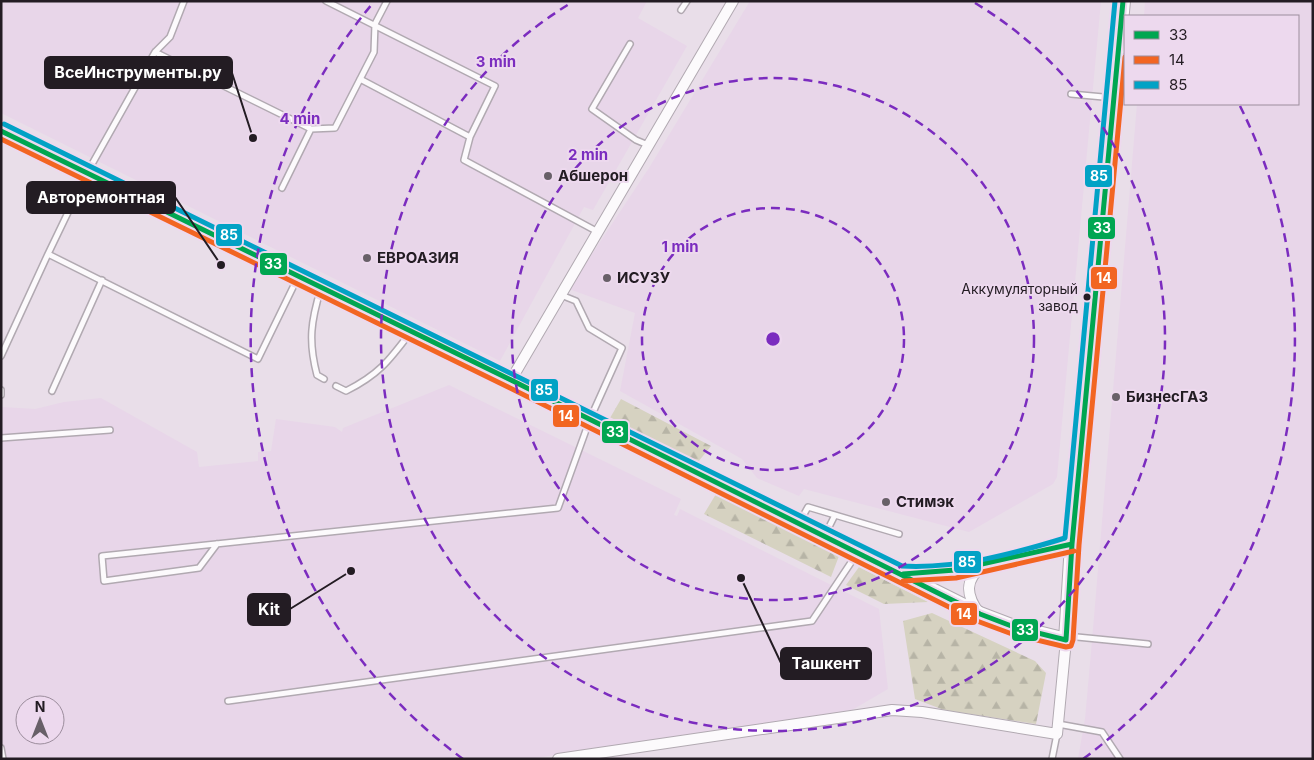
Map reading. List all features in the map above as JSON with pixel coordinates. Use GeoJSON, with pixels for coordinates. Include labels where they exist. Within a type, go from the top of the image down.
{"type":"FeatureCollection","features":[{"type":"Feature","properties":{"kind":"street"},"geometry":{"type":"LineString","coordinates":[[511,380],[733,1]]}},
{"type":"Feature","properties":{"kind":"street"},"geometry":{"type":"LineString","coordinates":[[558,759],[892,710],[922,712],[1056,734],[1123,1]]}},
{"type":"Feature","properties":{"kind":"street"},"geometry":{"type":"LineString","coordinates":[[1,132],[511,380],[980,614],[1014,627],[1066,638]]}},
{"type":"Feature","properties":{"kind":"street"},"geometry":{"type":"LineString","coordinates":[[900,574],[944,573],[1038,554],[1072,544]]}},
{"type":"Feature","properties":{"kind":"street"},"geometry":{"type":"LineString","coordinates":[[980,614],[972,602],[968,586],[974,572],[986,564]]}},
{"type":"Feature","properties":{"kind":"lane"},"geometry":{"type":"LineString","coordinates":[[1,356],[4,345],[87,173],[155,52],[170,37],[184,1]]}},
{"type":"Feature","properties":{"kind":"lane"},"geometry":{"type":"LineString","coordinates":[[326,1],[495,86],[470,137],[464,160],[598,232]]}},
{"type":"Feature","properties":{"kind":"lane"},"geometry":{"type":"LineString","coordinates":[[155,52],[311,130],[335,128],[374,52],[375,24],[387,1]]}},
{"type":"Feature","properties":{"kind":"lane"},"geometry":{"type":"LineString","coordinates":[[682,10],[687,1]]}},
{"type":"Feature","properties":{"kind":"lane"},"geometry":{"type":"LineString","coordinates":[[630,44],[592,109],[636,140],[649,145]]}},
{"type":"Feature","properties":{"kind":"lane"},"geometry":{"type":"LineString","coordinates":[[360,79],[470,137]]}},
{"type":"Feature","properties":{"kind":"lane"},"geometry":{"type":"LineString","coordinates":[[1071,94],[1114,98]]}},
{"type":"Feature","properties":{"kind":"lane"},"geometry":{"type":"LineString","coordinates":[[282,188],[311,130]]}},
{"type":"Feature","properties":{"kind":"lane"},"geometry":{"type":"LineString","coordinates":[[48,254],[258,359],[298,276]]}},
{"type":"Feature","properties":{"kind":"lane"},"geometry":{"type":"LineString","coordinates":[[52,392],[102,280]]}},
{"type":"Feature","properties":{"kind":"lane"},"geometry":{"type":"LineString","coordinates":[[321,287],[311,320],[310,349],[317,375],[324,379]]}},
{"type":"Feature","properties":{"kind":"lane"},"geometry":{"type":"LineString","coordinates":[[217,544],[199,568],[104,581],[102,556],[558,508],[590,419],[622,348],[589,328],[576,301],[561,295]]}},
{"type":"Feature","properties":{"kind":"lane"},"geometry":{"type":"LineString","coordinates":[[336,386],[346,391],[370,379],[390,360],[411,331]]}},
{"type":"Feature","properties":{"kind":"lane"},"geometry":{"type":"LineString","coordinates":[[1,390],[1,395]]}},
{"type":"Feature","properties":{"kind":"lane"},"geometry":{"type":"LineString","coordinates":[[1,438],[110,430]]}},
{"type":"Feature","properties":{"kind":"lane"},"geometry":{"type":"LineString","coordinates":[[799,523],[808,507],[899,534]]}},
{"type":"Feature","properties":{"kind":"lane"},"geometry":{"type":"LineString","coordinates":[[825,536],[835,515]]}},
{"type":"Feature","properties":{"kind":"lane"},"geometry":{"type":"LineString","coordinates":[[228,701],[812,621],[858,552]]}},
{"type":"Feature","properties":{"kind":"lane"},"geometry":{"type":"LineString","coordinates":[[1066,638],[1148,644]]}},
{"type":"Feature","properties":{"kind":"lane"},"geometry":{"type":"LineString","coordinates":[[1058,724],[1102,732],[1120,759]]}},
{"type":"Feature","properties":{"kind":"lane"},"geometry":{"type":"LineString","coordinates":[[1052,759],[1056,734]]}},
{"type":"Feature","properties":{"kind":"lane"},"geometry":{"type":"LineString","coordinates":[[1,748],[3,759]]}},
{"type":"Feature","properties":{"kind":"shaded area"},"geometry":{"type":"Polygon","coordinates":[[[1,1],[647,1],[638,18],[687,46],[593,210],[584,207],[500,361],[1,113],[1,1]]]}},
{"type":"Feature","properties":{"kind":"shaded area"},"geometry":{"type":"Polygon","coordinates":[[[750,1],[1101,1],[1057,477],[1053,484],[969,532],[804,489],[799,496],[757,478],[742,459],[620,391],[635,313],[569,289],[649,168],[750,1]]]}},
{"type":"Feature","properties":{"kind":"shaded area"},"geometry":{"type":"Polygon","coordinates":[[[1145,1],[1313,1],[1313,759],[1078,759],[1085,719],[1137,105],[1299,105],[1299,15],[1144,15],[1145,1]]]}},
{"type":"Feature","properties":{"kind":"shaded area"},"geometry":{"type":"Polygon","coordinates":[[[449,385],[681,499],[674,515],[677,516],[680,509],[879,609],[888,689],[852,710],[529,759],[1,759],[1,407],[35,409],[64,402],[101,398],[197,452],[199,467],[258,461],[258,452],[271,451],[276,419],[335,427],[342,432],[343,428],[449,385]]]}},
{"type":"Feature","properties":{"kind":"green space"},"geometry":{"type":"Polygon","coordinates":[[[621,399],[711,446],[698,462],[610,418],[621,399]]]}},
{"type":"Feature","properties":{"kind":"green space"},"geometry":{"type":"Polygon","coordinates":[[[716,494],[839,556],[831,577],[704,514],[716,494]]]}},
{"type":"Feature","properties":{"kind":"green space"},"geometry":{"type":"Polygon","coordinates":[[[859,567],[928,602],[884,604],[846,585],[859,567]]]}},
{"type":"Feature","properties":{"kind":"green space"},"geometry":{"type":"Polygon","coordinates":[[[932,613],[1035,661],[1046,673],[1036,724],[944,710],[915,699],[903,621],[932,613]]]}},
{"type":"Feature","properties":{"kind":"transit line","name":"85"},"geometry":{"type":"LineString","coordinates":[[4,124],[902,566],[964,563],[1005,555],[1065,538],[1115,1]]}},
{"type":"Feature","properties":{"kind":"transit line","name":"33"},"geometry":{"type":"LineString","coordinates":[[1,131],[511,380],[980,614],[1014,627],[1066,640],[1072,544],[1123,1]]}},
{"type":"Feature","properties":{"kind":"transit line","name":"14"},"geometry":{"type":"LineString","coordinates":[[1,139],[508,387],[977,621],[1012,634],[1066,647],[1071,646],[1073,640],[1079,545],[1124,68]]}},
{"type":"Feature","properties":{"kind":"transit line","name":"33"},"geometry":{"type":"LineString","coordinates":[[903,574],[955,570],[1072,544]]}},
{"type":"Feature","properties":{"kind":"transit line","name":"14"},"geometry":{"type":"LineString","coordinates":[[903,581],[956,578],[1074,551]]}},
{"type":"Feature","properties":{"kind":"place","name":"ВсеИнструменты.ру"},"geometry":{"type":"Point","coordinates":[253,138]}},
{"type":"Feature","properties":{"kind":"place","name":"Абшерон"},"geometry":{"type":"Point","coordinates":[548,176]}},
{"type":"Feature","properties":{"kind":"place","name":"ЕВРОАЗИЯ"},"geometry":{"type":"Point","coordinates":[367,258]}},
{"type":"Feature","properties":{"kind":"place","name":"Авторемонтная"},"geometry":{"type":"Point","coordinates":[221,265]}},
{"type":"Feature","properties":{"kind":"place","name":"ИСУЗУ"},"geometry":{"type":"Point","coordinates":[607,278]}},
{"type":"Feature","properties":{"kind":"place","name":"Аккумуляторный завод"},"geometry":{"type":"Point","coordinates":[1087,297]}},
{"type":"Feature","properties":{"kind":"place","name":"БизнесГАЗ"},"geometry":{"type":"Point","coordinates":[1116,397]}},
{"type":"Feature","properties":{"kind":"place","name":"Стимэк"},"geometry":{"type":"Point","coordinates":[886,502]}},
{"type":"Feature","properties":{"kind":"place","name":"Kit"},"geometry":{"type":"Point","coordinates":[351,571]}},
{"type":"Feature","properties":{"kind":"place","name":"Ташкент"},"geometry":{"type":"Point","coordinates":[741,578]}}]}
